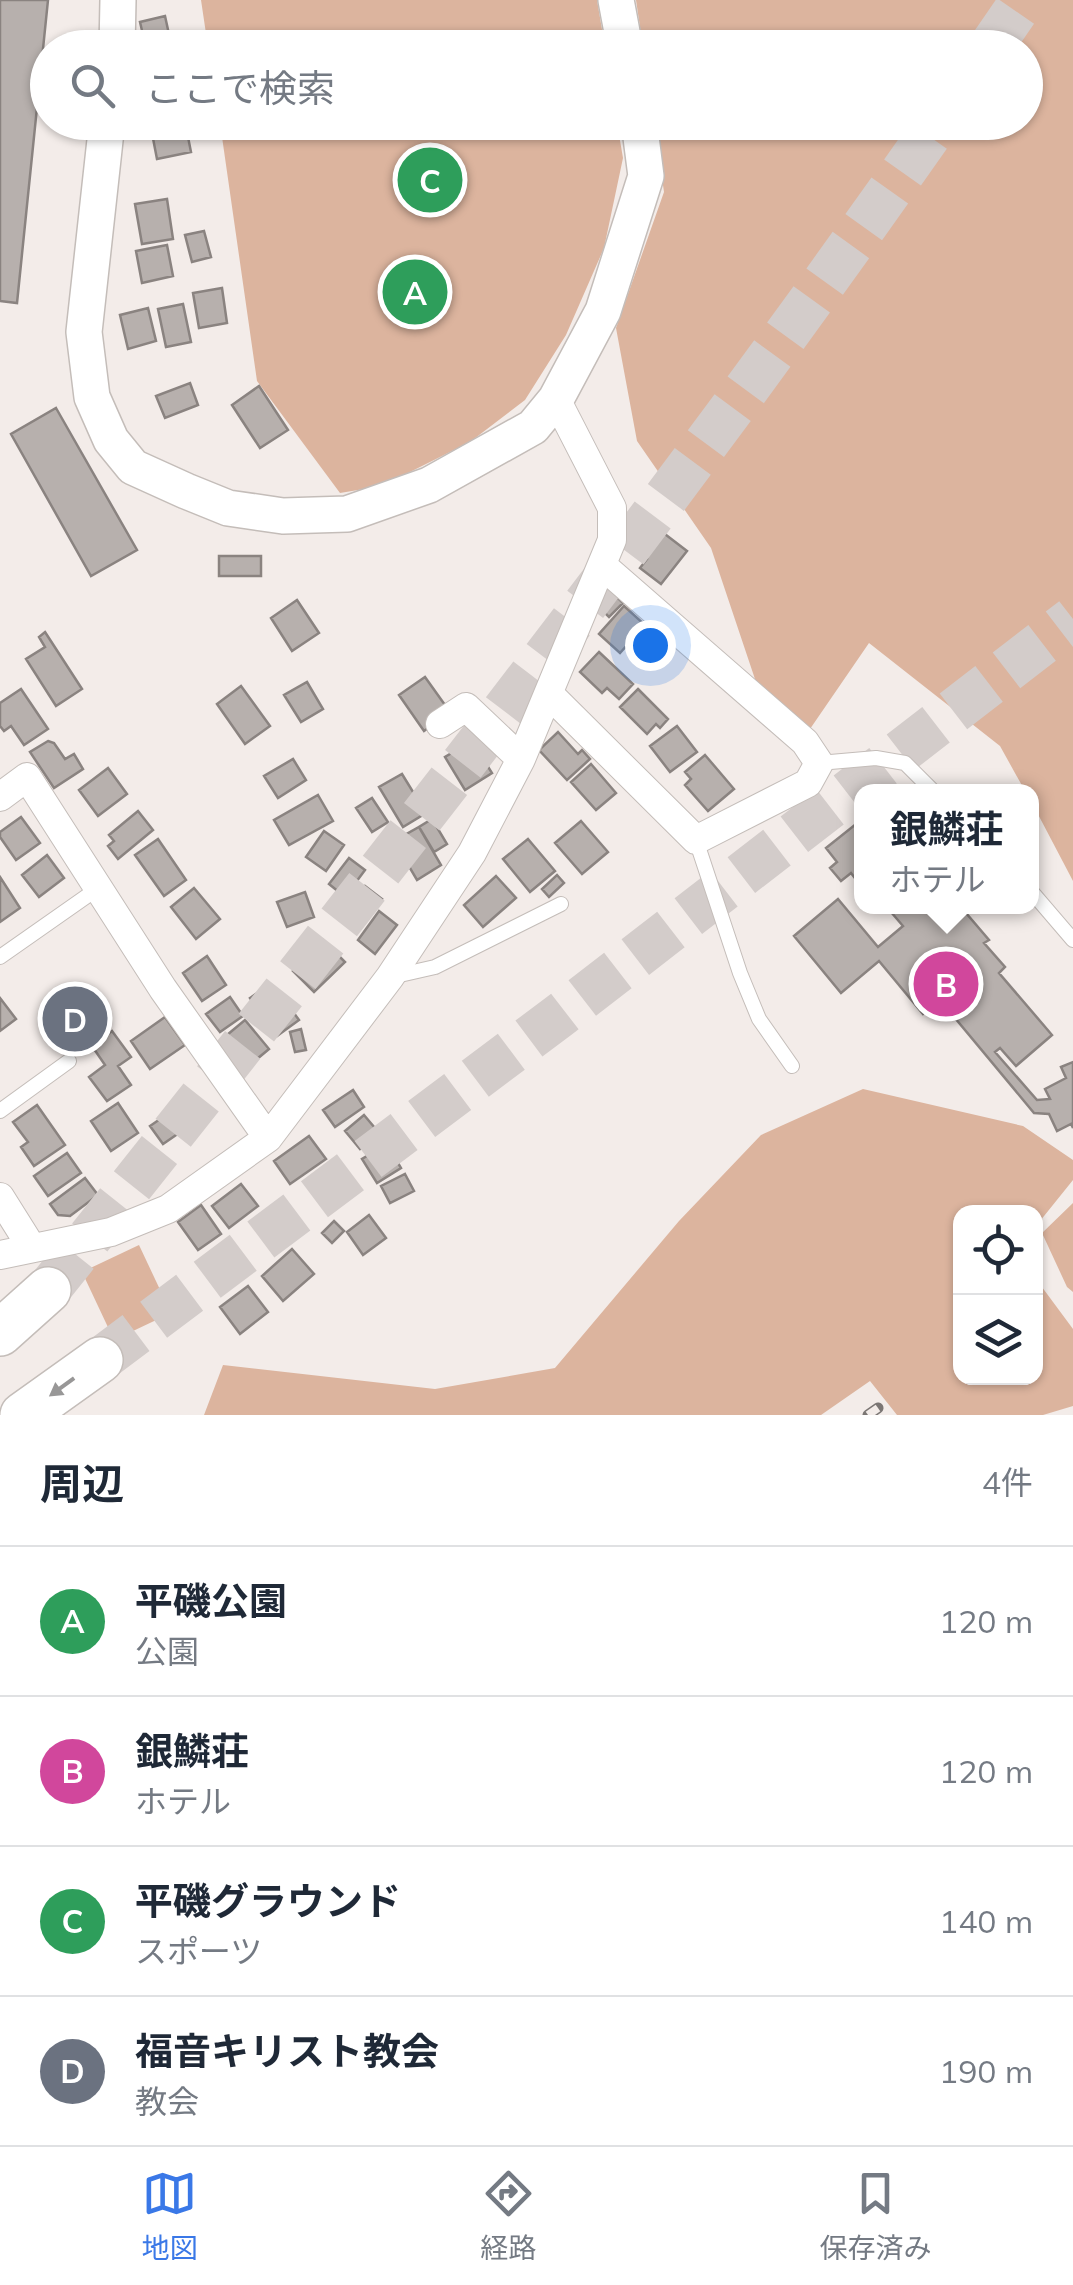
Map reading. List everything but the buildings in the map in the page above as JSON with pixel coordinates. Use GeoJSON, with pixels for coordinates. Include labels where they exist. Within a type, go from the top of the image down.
{"type":"FeatureCollection","features":[{"type":"Feature","properties":{"kind":"highway"},"geometry":{"type":"LineString","coordinates":[[0,1333],[48,1290]]}},
{"type":"Feature","properties":{"kind":"highway"},"geometry":{"type":"LineString","coordinates":[[23,1415],[100,1360]]}},
{"type":"Feature","properties":{"kind":"street"},"geometry":{"type":"LineString","coordinates":[[118,0],[118,30]]}},
{"type":"Feature","properties":{"kind":"street"},"geometry":{"type":"LineString","coordinates":[[616,0],[622,30]]}},
{"type":"Feature","properties":{"kind":"street"},"geometry":{"type":"LineString","coordinates":[[105,140],[84,332],[92,398],[111,440],[133,467],[228,508],[283,516],[347,514],[429,485],[533,427],[556,399],[603,311],[646,176],[641,140]]}},
{"type":"Feature","properties":{"kind":"street"},"geometry":{"type":"LineString","coordinates":[[0,1254],[111,1232],[168,1208],[268,1138],[390,977],[472,853],[521,759],[612,540],[612,508],[556,399]]}},
{"type":"Feature","properties":{"kind":"street"},"geometry":{"type":"LineString","coordinates":[[549,694],[696,840],[808,783],[818,763],[804,742],[604,566]]}},
{"type":"Feature","properties":{"kind":"street"},"geometry":{"type":"LineString","coordinates":[[440,724],[466,707],[521,759]]}},
{"type":"Feature","properties":{"kind":"street"},"geometry":{"type":"LineString","coordinates":[[1,792],[27,777],[97,889],[268,1138]]}},
{"type":"Feature","properties":{"kind":"street"},"geometry":{"type":"LineString","coordinates":[[0,1197],[32,1248]]}},
{"type":"Feature","properties":{"kind":"lane"},"geometry":{"type":"LineString","coordinates":[[818,763],[876,758],[905,763],[926,784]]}},
{"type":"Feature","properties":{"kind":"lane"},"geometry":{"type":"LineString","coordinates":[[696,840],[740,973],[760,1019],[792,1066]]}},
{"type":"Feature","properties":{"kind":"lane"},"geometry":{"type":"LineString","coordinates":[[0,957],[97,889]]}},
{"type":"Feature","properties":{"kind":"lane"},"geometry":{"type":"LineString","coordinates":[[1039,900],[1073,940]]}},
{"type":"Feature","properties":{"kind":"lane"},"geometry":{"type":"LineString","coordinates":[[390,977],[435,967],[561,904]]}},
{"type":"Feature","properties":{"kind":"lane"},"geometry":{"type":"LineString","coordinates":[[0,1111],[69,1062]]}},
{"type":"Feature","properties":{"kind":"shaded area"},"geometry":{"type":"Polygon","coordinates":[[[201,0],[597,0],[602,30],[205,30],[201,0]]]}},
{"type":"Feature","properties":{"kind":"shaded area"},"geometry":{"type":"Polygon","coordinates":[[[636,0],[1073,0],[1073,881],[1039,816],[1039,784],[1021,784],[1000,746],[869,643],[810,729],[760,694],[711,548],[637,441],[616,328],[664,192],[656,140],[1043,140],[1043,30],[640,30],[636,0]]]}},
{"type":"Feature","properties":{"kind":"shaded area"},"geometry":{"type":"Polygon","coordinates":[[[222,140],[620,140],[623,158],[604,248],[566,335],[525,400],[470,442],[382,486],[340,493],[257,381],[222,140]]]}},
{"type":"Feature","properties":{"kind":"shaded area"},"geometry":{"type":"Polygon","coordinates":[[[863,1089],[1023,1126],[1073,1160],[1073,1180],[1043,1217],[1043,1205],[953,1205],[953,1385],[1043,1385],[1043,1288],[1073,1329],[1073,1406],[1043,1415],[897,1415],[870,1381],[821,1415],[204,1415],[223,1365],[435,1389],[555,1368],[679,1221],[761,1135],[863,1089]]]}},
{"type":"Feature","properties":{"kind":"shaded area"},"geometry":{"type":"Polygon","coordinates":[[[1073,1203],[1073,1292],[1067,1287],[1043,1232],[1073,1203]]]}},
{"type":"Feature","properties":{"kind":"shaded area"},"geometry":{"type":"Polygon","coordinates":[[[139,1245],[171,1313],[114,1340],[82,1272],[139,1245]]]}},
{"type":"Feature","properties":{"kind":"tunnel"},"geometry":{"type":"LineString","coordinates":[[1002,30],[1023,0]]}},
{"type":"Feature","properties":{"kind":"tunnel"},"geometry":{"type":"LineString","coordinates":[[48,1290],[390,858],[613,567],[925,140]]}},
{"type":"Feature","properties":{"kind":"tunnel"},"geometry":{"type":"LineString","coordinates":[[859,784],[1073,619]]}},
{"type":"Feature","properties":{"kind":"tunnel"},"geometry":{"type":"LineString","coordinates":[[100,1360],[559,1016],[854,788]]}},
{"type":"Feature","properties":{"kind":"railway"},"geometry":{"type":"LineString","coordinates":[[868,1415],[878,1408]]}},
{"type":"Feature","properties":{"kind":"place","name":"平磯グラウンド"},"geometry":{"type":"Point","coordinates":[430,180]}},
{"type":"Feature","properties":{"kind":"place","name":"平磯公園"},"geometry":{"type":"Point","coordinates":[415,292]}},
{"type":"Feature","properties":{"kind":"place","name":"銀鱗荘"},"geometry":{"type":"Point","coordinates":[946,984]}},
{"type":"Feature","properties":{"kind":"place","name":"福音キリスト教会"},"geometry":{"type":"Point","coordinates":[75,1019]}}]}
